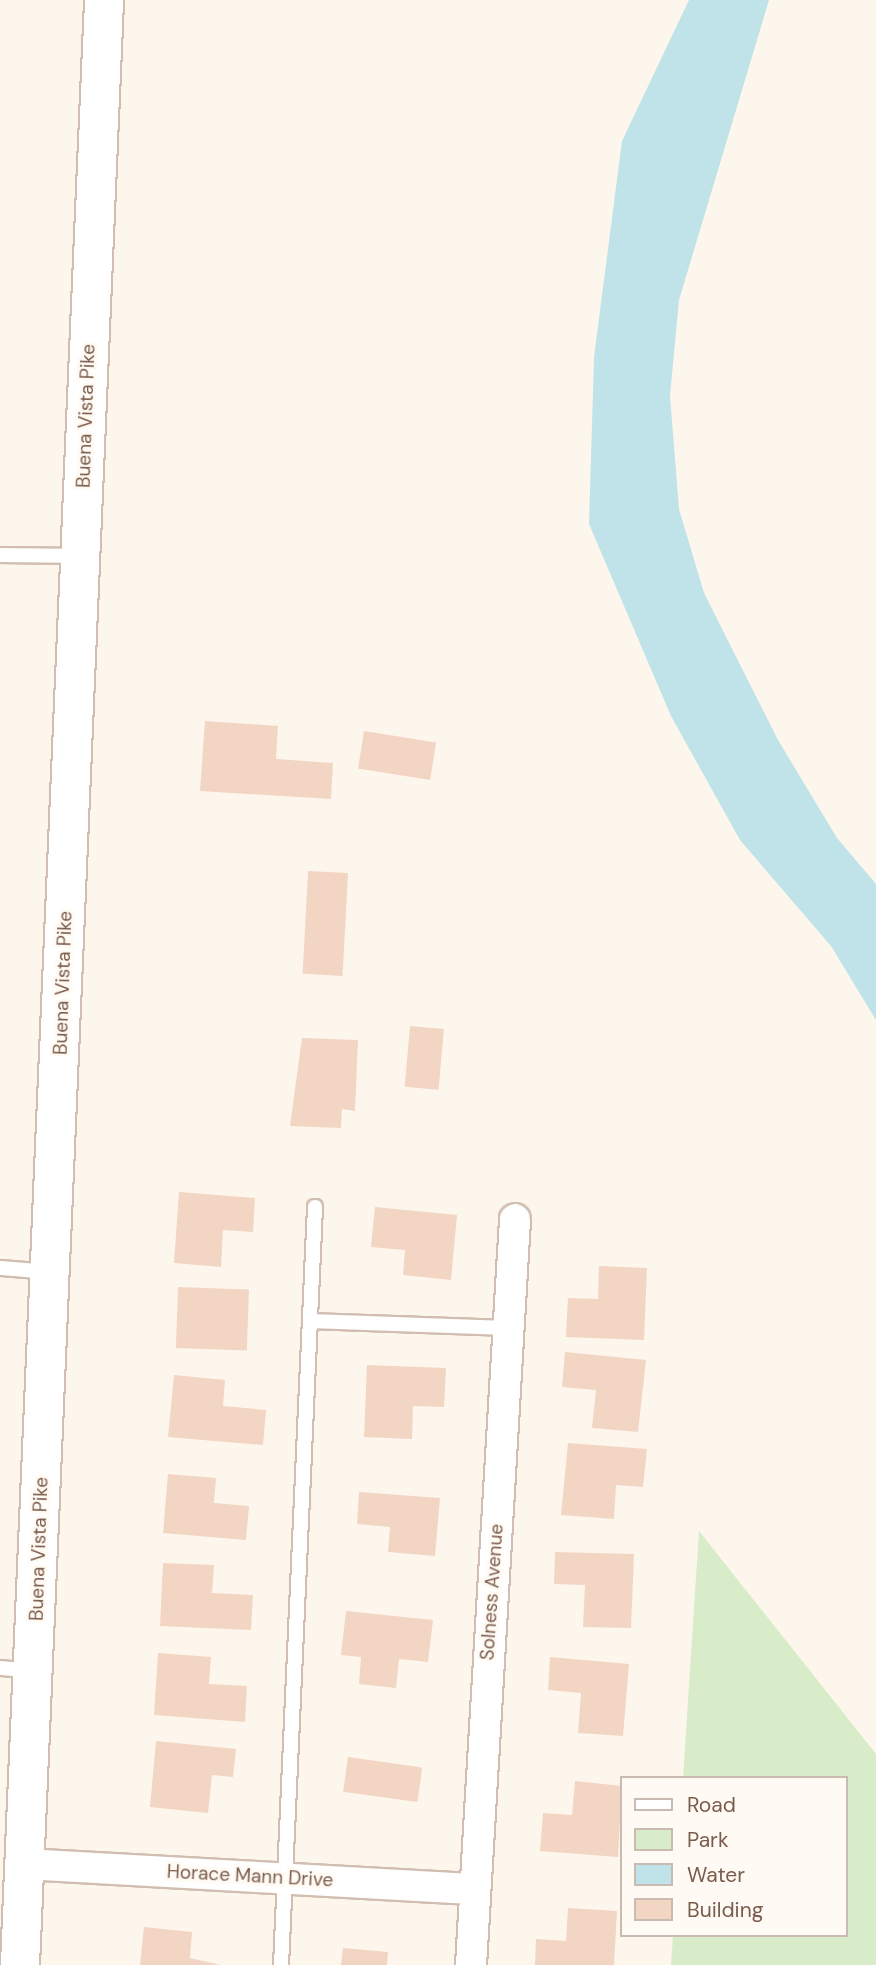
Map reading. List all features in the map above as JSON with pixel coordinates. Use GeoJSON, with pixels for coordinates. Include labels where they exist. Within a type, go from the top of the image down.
{"type":"FeatureCollection","features":[{"type":"Feature","properties":{"kind":"main road","name":"Buena Vista Pike"},"geometry":{"type":"LineString","coordinates":[[20,1965],[17,1670],[51,1273],[104,0]]}},
{"type":"Feature","properties":{"kind":"street","name":"Solness Avenue"},"geometry":{"type":"LineString","coordinates":[[471,1965],[515,1219]]}},
{"type":"Feature","properties":{"kind":"street","name":"Horace Mann Drive"},"geometry":{"type":"LineString","coordinates":[[21,1878],[286,1879],[474,1889]]}},
{"type":"Feature","properties":{"kind":"lane"},"geometry":{"type":"LineString","coordinates":[[0,555],[80,556]]}},
{"type":"Feature","properties":{"kind":"lane"},"geometry":{"type":"LineString","coordinates":[[281,1965],[315,1208]]}},
{"type":"Feature","properties":{"kind":"lane"},"geometry":{"type":"LineString","coordinates":[[0,1268],[51,1273]]}},
{"type":"Feature","properties":{"kind":"lane"},"geometry":{"type":"LineString","coordinates":[[310,1321],[508,1328]]}},
{"type":"Feature","properties":{"kind":"green space"},"geometry":{"type":"Polygon","coordinates":[[[699,1531],[876,1754],[876,1965],[671,1965],[673,1937],[848,1937],[848,1776],[683,1776],[699,1531]]]}},
{"type":"Feature","properties":{"kind":"water"},"geometry":{"type":"Polygon","coordinates":[[[689,0],[769,0],[679,300],[670,396],[679,509],[704,593],[778,740],[837,838],[876,884],[876,1020],[831,946],[740,840],[671,716],[589,524],[594,357],[622,141],[689,0]]]}},
{"type":"Feature","properties":{"kind":"building"},"geometry":{"type":"Polygon","coordinates":[[[205,721],[278,726],[276,759],[333,763],[331,799],[200,791],[205,721]]]}},
{"type":"Feature","properties":{"kind":"building"},"geometry":{"type":"Polygon","coordinates":[[[364,731],[436,742],[430,780],[358,769],[364,731]]]}},
{"type":"Feature","properties":{"kind":"building"},"geometry":{"type":"Polygon","coordinates":[[[308,871],[348,873],[343,976],[303,974],[308,871]]]}},
{"type":"Feature","properties":{"kind":"building"},"geometry":{"type":"Polygon","coordinates":[[[410,1026],[444,1029],[439,1090],[405,1087],[410,1026]]]}},
{"type":"Feature","properties":{"kind":"building"},"geometry":{"type":"Polygon","coordinates":[[[302,1038],[358,1040],[355,1111],[342,1109],[341,1128],[290,1126],[302,1038]]]}},
{"type":"Feature","properties":{"kind":"building"},"geometry":{"type":"Polygon","coordinates":[[[179,1192],[255,1198],[253,1232],[223,1230],[221,1267],[174,1263],[179,1192]]]}},
{"type":"Feature","properties":{"kind":"building"},"geometry":{"type":"Polygon","coordinates":[[[375,1207],[457,1215],[451,1280],[403,1275],[405,1250],[371,1247],[375,1207]]]}},
{"type":"Feature","properties":{"kind":"building"},"geometry":{"type":"Polygon","coordinates":[[[599,1266],[647,1268],[644,1340],[566,1337],[568,1298],[598,1299],[599,1266]]]}},
{"type":"Feature","properties":{"kind":"building"},"geometry":{"type":"Polygon","coordinates":[[[178,1287],[249,1289],[247,1350],[176,1348],[178,1287]]]}},
{"type":"Feature","properties":{"kind":"building"},"geometry":{"type":"Polygon","coordinates":[[[565,1352],[646,1360],[638,1432],[592,1428],[596,1390],[562,1387],[565,1352]]]}},
{"type":"Feature","properties":{"kind":"building"},"geometry":{"type":"Polygon","coordinates":[[[367,1365],[446,1368],[444,1407],[413,1406],[412,1439],[364,1437],[367,1365]]]}},
{"type":"Feature","properties":{"kind":"building"},"geometry":{"type":"Polygon","coordinates":[[[174,1375],[225,1380],[223,1406],[266,1410],[263,1445],[168,1437],[174,1375]]]}},
{"type":"Feature","properties":{"kind":"building"},"geometry":{"type":"Polygon","coordinates":[[[568,1443],[647,1449],[643,1487],[616,1485],[614,1519],[561,1515],[568,1443]]]}},
{"type":"Feature","properties":{"kind":"building"},"geometry":{"type":"Polygon","coordinates":[[[168,1474],[216,1478],[214,1503],[249,1506],[246,1540],[163,1533],[168,1474]]]}},
{"type":"Feature","properties":{"kind":"building"},"geometry":{"type":"Polygon","coordinates":[[[359,1492],[440,1498],[435,1556],[388,1552],[390,1527],[357,1524],[359,1492]]]}},
{"type":"Feature","properties":{"kind":"building"},"geometry":{"type":"Polygon","coordinates":[[[555,1552],[634,1554],[631,1628],[583,1627],[585,1585],[554,1584],[555,1552]]]}},
{"type":"Feature","properties":{"kind":"building"},"geometry":{"type":"Polygon","coordinates":[[[163,1563],[214,1565],[212,1593],[253,1595],[251,1630],[160,1626],[163,1563]]]}},
{"type":"Feature","properties":{"kind":"building"},"geometry":{"type":"Polygon","coordinates":[[[346,1611],[433,1620],[428,1662],[399,1659],[396,1688],[359,1684],[361,1657],[341,1655],[346,1611]]]}},
{"type":"Feature","properties":{"kind":"building"},"geometry":{"type":"Polygon","coordinates":[[[158,1653],[211,1657],[209,1684],[247,1686],[245,1722],[154,1715],[158,1653]]]}},
{"type":"Feature","properties":{"kind":"building"},"geometry":{"type":"Polygon","coordinates":[[[550,1657],[629,1664],[623,1736],[578,1733],[581,1693],[548,1690],[550,1657]]]}},
{"type":"Feature","properties":{"kind":"building"},"geometry":{"type":"Polygon","coordinates":[[[156,1741],[236,1749],[233,1777],[212,1775],[208,1813],[150,1807],[156,1741]]]}},
{"type":"Feature","properties":{"kind":"building"},"geometry":{"type":"Polygon","coordinates":[[[348,1757],[422,1767],[417,1802],[343,1792],[348,1757]]]}},
{"type":"Feature","properties":{"kind":"building"},"geometry":{"type":"Polygon","coordinates":[[[575,1781],[620,1786],[618,1857],[540,1851],[543,1813],[572,1815],[575,1781]]]}},
{"type":"Feature","properties":{"kind":"building"},"geometry":{"type":"Polygon","coordinates":[[[568,1908],[617,1911],[614,1965],[535,1965],[536,1939],[566,1941],[568,1908]]]}},
{"type":"Feature","properties":{"kind":"building"},"geometry":{"type":"Polygon","coordinates":[[[144,1927],[192,1932],[190,1958],[221,1965],[140,1965],[144,1927]]]}},
{"type":"Feature","properties":{"kind":"building"},"geometry":{"type":"Polygon","coordinates":[[[343,1948],[388,1952],[387,1965],[341,1965],[343,1948]]]}}]}
